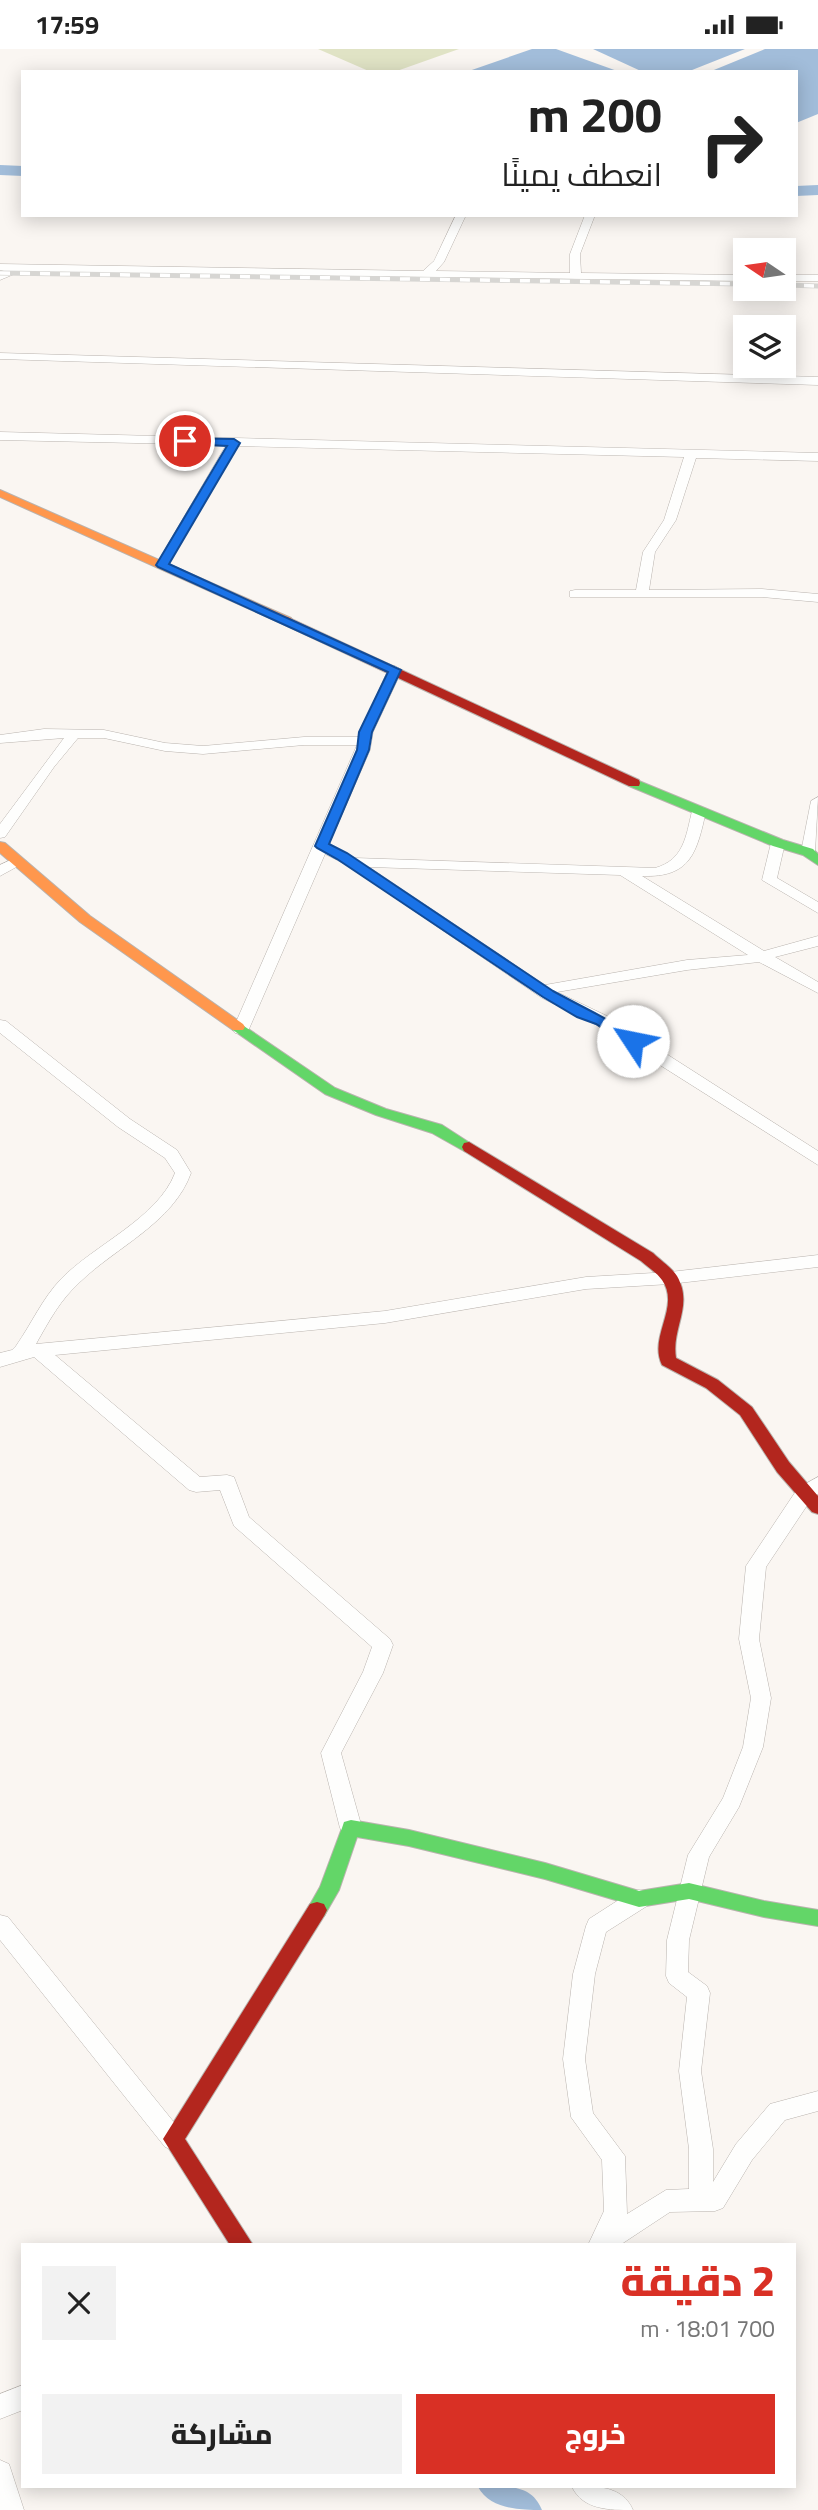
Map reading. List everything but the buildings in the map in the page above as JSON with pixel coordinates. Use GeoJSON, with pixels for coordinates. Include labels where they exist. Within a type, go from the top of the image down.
{"type":"FeatureCollection","features":[{"type":"Feature","properties":{"kind":"street"},"geometry":{"type":"LineString","coordinates":[[426,274],[439,262],[460,217]]}},
{"type":"Feature","properties":{"kind":"street"},"geometry":{"type":"LineString","coordinates":[[576,276],[575,254],[589,217]]}},
{"type":"Feature","properties":{"kind":"street"},"geometry":{"type":"LineString","coordinates":[[0,266],[243,267],[264,272]]}},
{"type":"Feature","properties":{"kind":"street"},"geometry":{"type":"LineString","coordinates":[[0,266],[733,278]]}},
{"type":"Feature","properties":{"kind":"street"},"geometry":{"type":"LineString","coordinates":[[129,266],[143,270]]}},
{"type":"Feature","properties":{"kind":"street"},"geometry":{"type":"LineString","coordinates":[[0,277],[17,268]]}},
{"type":"Feature","properties":{"kind":"street"},"geometry":{"type":"LineString","coordinates":[[796,278],[818,278]]}},
{"type":"Feature","properties":{"kind":"street"},"geometry":{"type":"LineString","coordinates":[[0,356],[818,381]]}},
{"type":"Feature","properties":{"kind":"street"},"geometry":{"type":"LineString","coordinates":[[0,436],[691,455],[787,454],[818,457]]}},
{"type":"Feature","properties":{"kind":"street"},"geometry":{"type":"LineString","coordinates":[[162,565],[234,443]]}},
{"type":"Feature","properties":{"kind":"street"},"geometry":{"type":"LineString","coordinates":[[642,595],[649,552],[670,520],[691,455]]}},
{"type":"Feature","properties":{"kind":"street"},"geometry":{"type":"LineString","coordinates":[[0,493],[395,670],[491,719],[699,811],[813,856],[818,801]]}},
{"type":"Feature","properties":{"kind":"street"},"geometry":{"type":"LineString","coordinates":[[575,594],[762,593],[818,598]]}},
{"type":"Feature","properties":{"kind":"street"},"geometry":{"type":"LineString","coordinates":[[242,1029],[365,741],[366,732],[395,670]]}},
{"type":"Feature","properties":{"kind":"street"},"geometry":{"type":"LineString","coordinates":[[0,740],[44,733],[104,734],[165,747],[203,750],[304,741],[365,741]]}},
{"type":"Feature","properties":{"kind":"street"},"geometry":{"type":"LineString","coordinates":[[0,834],[49,764],[75,733]]}},
{"type":"Feature","properties":{"kind":"street"},"geometry":{"type":"LineString","coordinates":[[352,862],[655,872],[679,865],[686,856],[699,811]]}},
{"type":"Feature","properties":{"kind":"street"},"geometry":{"type":"LineString","coordinates":[[778,843],[769,880],[818,908]]}},
{"type":"Feature","properties":{"kind":"street"},"geometry":{"type":"LineString","coordinates":[[321,846],[352,862],[542,990],[611,1027],[818,1159]]}},
{"type":"Feature","properties":{"kind":"street"},"geometry":{"type":"LineString","coordinates":[[0,872],[5,853],[108,936],[330,1091],[381,1112],[438,1129],[545,1196],[616,1236],[670,1278],[677,1304],[665,1343],[668,1361],[712,1384],[746,1411],[783,1467],[814,1495],[756,1566],[749,1639],[761,1698],[752,1747],[732,1801],[699,1855],[678,1940],[677,1976],[699,1993],[690,2071],[701,2149],[701,2200]]}},
{"type":"Feature","properties":{"kind":"street"},"geometry":{"type":"LineString","coordinates":[[622,870],[818,988]]}},
{"type":"Feature","properties":{"kind":"street"},"geometry":{"type":"LineString","coordinates":[[542,990],[687,965],[747,960],[818,941]]}},
{"type":"Feature","properties":{"kind":"street"},"geometry":{"type":"LineString","coordinates":[[0,1025],[124,1123],[171,1154],[183,1173],[176,1191],[122,1240],[61,1289],[42,1315],[31,1341],[18,1355]]}},
{"type":"Feature","properties":{"kind":"street"},"geometry":{"type":"LineString","coordinates":[[18,1355],[385,1317],[586,1283],[670,1278],[818,1261]]}},
{"type":"Feature","properties":{"kind":"street"},"geometry":{"type":"LineString","coordinates":[[18,1355],[196,1485],[227,1482],[241,1521],[383,1645],[373,1672],[331,1753],[351,1828],[329,1890],[173,2139]]}},
{"type":"Feature","properties":{"kind":"street"},"geometry":{"type":"LineString","coordinates":[[351,1828],[409,1838],[545,1871],[639,1899]]}},
{"type":"Feature","properties":{"kind":"street"},"geometry":{"type":"LineString","coordinates":[[602,2243],[616,2213],[613,2156],[582,2117],[574,2059],[584,1974],[597,1926],[639,1899],[689,1891],[764,1909],[818,1917]]}},
{"type":"Feature","properties":{"kind":"street"},"geometry":{"type":"LineString","coordinates":[[0,1924],[173,2139],[241,2243]]}},
{"type":"Feature","properties":{"kind":"street"},"geometry":{"type":"LineString","coordinates":[[604,2243],[666,2201],[715,2200],[744,2152],[778,2111],[818,2101]]}},
{"type":"Feature","properties":{"kind":"street"},"geometry":{"type":"LineString","coordinates":[[0,2407],[21,2398]]}},
{"type":"Feature","properties":{"kind":"street"},"geometry":{"type":"LineString","coordinates":[[0,2473],[11,2510]]}},
{"type":"Feature","properties":{"kind":"street"},"geometry":{"type":"LineString","coordinates":[[587,2488],[620,2510]]}},
{"type":"Feature","properties":{"kind":"green space"},"geometry":{"type":"Polygon","coordinates":[[[318,49],[459,49],[400,70],[366,70],[318,49]]]}},
{"type":"Feature","properties":{"kind":"water"},"geometry":{"type":"Polygon","coordinates":[[[532,49],[556,49],[614,70],[472,70],[532,49]]]}},
{"type":"Feature","properties":{"kind":"water"},"geometry":{"type":"Polygon","coordinates":[[[593,49],[745,49],[692,70],[639,70],[593,49]]]}},
{"type":"Feature","properties":{"kind":"water"},"geometry":{"type":"Polygon","coordinates":[[[765,49],[818,49],[818,114],[798,122],[798,70],[714,70],[765,49]]]}},
{"type":"Feature","properties":{"kind":"water"},"geometry":{"type":"Polygon","coordinates":[[[479,2488],[524,2490],[537,2501],[542,2510],[506,2507],[483,2494],[479,2488]]]}},
{"type":"Feature","properties":{"kind":"waterway"},"geometry":{"type":"LineString","coordinates":[[0,170],[21,171]]}},
{"type":"Feature","properties":{"kind":"waterway"},"geometry":{"type":"LineString","coordinates":[[798,191],[818,190]]}},
{"type":"Feature","properties":{"kind":"railway"},"geometry":{"type":"LineString","coordinates":[[0,273],[733,284]]}},
{"type":"Feature","properties":{"kind":"railway"},"geometry":{"type":"LineString","coordinates":[[796,285],[818,286]]}},
{"type":"Feature","properties":{"kind":"traffic: fast"},"geometry":{"type":"LineString","coordinates":[[634,783],[778,843],[808,852],[818,861]]}},
{"type":"Feature","properties":{"kind":"traffic: fast"},"geometry":{"type":"LineString","coordinates":[[238,1027],[330,1091],[381,1112],[437,1129],[469,1147]]}},
{"type":"Feature","properties":{"kind":"traffic: fast"},"geometry":{"type":"LineString","coordinates":[[317,1910],[329,1890],[351,1828],[409,1838],[545,1871],[639,1899],[689,1891],[764,1909],[818,1918]]}},
{"type":"Feature","properties":{"kind":"traffic: slow"},"geometry":{"type":"LineString","coordinates":[[0,493],[287,621]]}},
{"type":"Feature","properties":{"kind":"traffic: slow"},"geometry":{"type":"LineString","coordinates":[[0,846],[85,919],[238,1027]]}},
{"type":"Feature","properties":{"kind":"traffic: jam"},"geometry":{"type":"LineString","coordinates":[[287,621],[634,783]]}},
{"type":"Feature","properties":{"kind":"traffic: jam"},"geometry":{"type":"LineString","coordinates":[[469,1147],[647,1257],[670,1278],[677,1304],[665,1343],[668,1361],[712,1384],[746,1411],[783,1467],[818,1507]]}},
{"type":"Feature","properties":{"kind":"traffic: jam"},"geometry":{"type":"LineString","coordinates":[[241,2243],[173,2139],[317,1910]]}},
{"type":"Feature","properties":{"kind":"route"},"geometry":{"type":"LineString","coordinates":[[185,441],[234,443],[162,565],[395,670],[393,680],[366,732],[365,746],[321,846],[342,856],[399,897],[548,994],[601,1020],[633,1041]]}}]}
